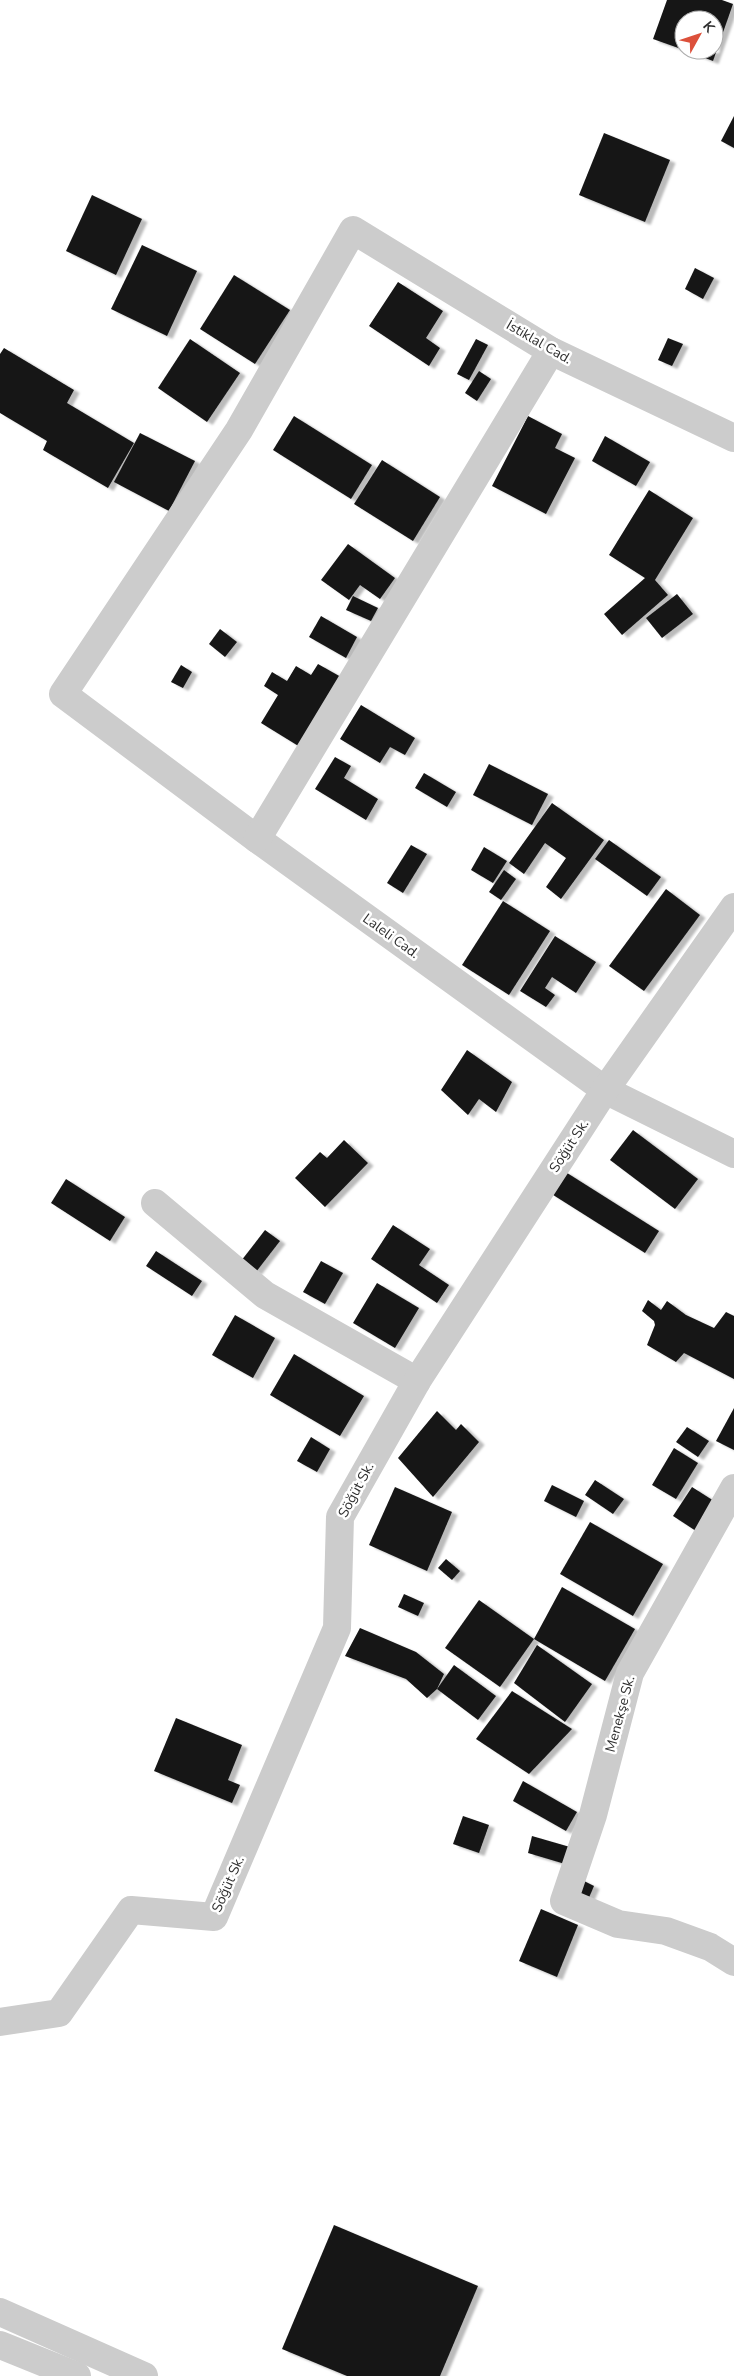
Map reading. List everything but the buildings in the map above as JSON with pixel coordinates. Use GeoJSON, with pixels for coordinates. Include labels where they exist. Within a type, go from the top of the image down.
{"type":"FeatureCollection","features":[{"type":"Feature","properties":{"kind":"street","name":"İstiklal Cad."},"geometry":{"type":"LineString","coordinates":[[63,694],[239,430],[353,230],[551,351],[734,438]]}},
{"type":"Feature","properties":{"kind":"street"},"geometry":{"type":"LineString","coordinates":[[257,839],[551,351]]}},
{"type":"Feature","properties":{"kind":"street","name":"Laleli Cad."},"geometry":{"type":"LineString","coordinates":[[63,694],[257,839],[605,1090],[734,1154]]}},
{"type":"Feature","properties":{"kind":"street","name":"Söğüt Sk."},"geometry":{"type":"LineString","coordinates":[[0,2022],[59,2013],[131,1910],[214,1917],[337,1628],[340,1517],[417,1381],[605,1090],[734,907]]}},
{"type":"Feature","properties":{"kind":"street"},"geometry":{"type":"LineString","coordinates":[[155,1204],[265,1295],[417,1381]]}},
{"type":"Feature","properties":{"kind":"street","name":"Menekşe Sk."},"geometry":{"type":"LineString","coordinates":[[734,1488],[630,1673],[592,1815],[564,1901],[618,1924],[666,1931],[710,1947],[734,1962]]}},
{"type":"Feature","properties":{"kind":"street"},"geometry":{"type":"LineString","coordinates":[[0,2312],[144,2376]]}},
{"type":"Feature","properties":{"kind":"street"},"geometry":{"type":"LineString","coordinates":[[0,2344],[77,2376]]}}]}
